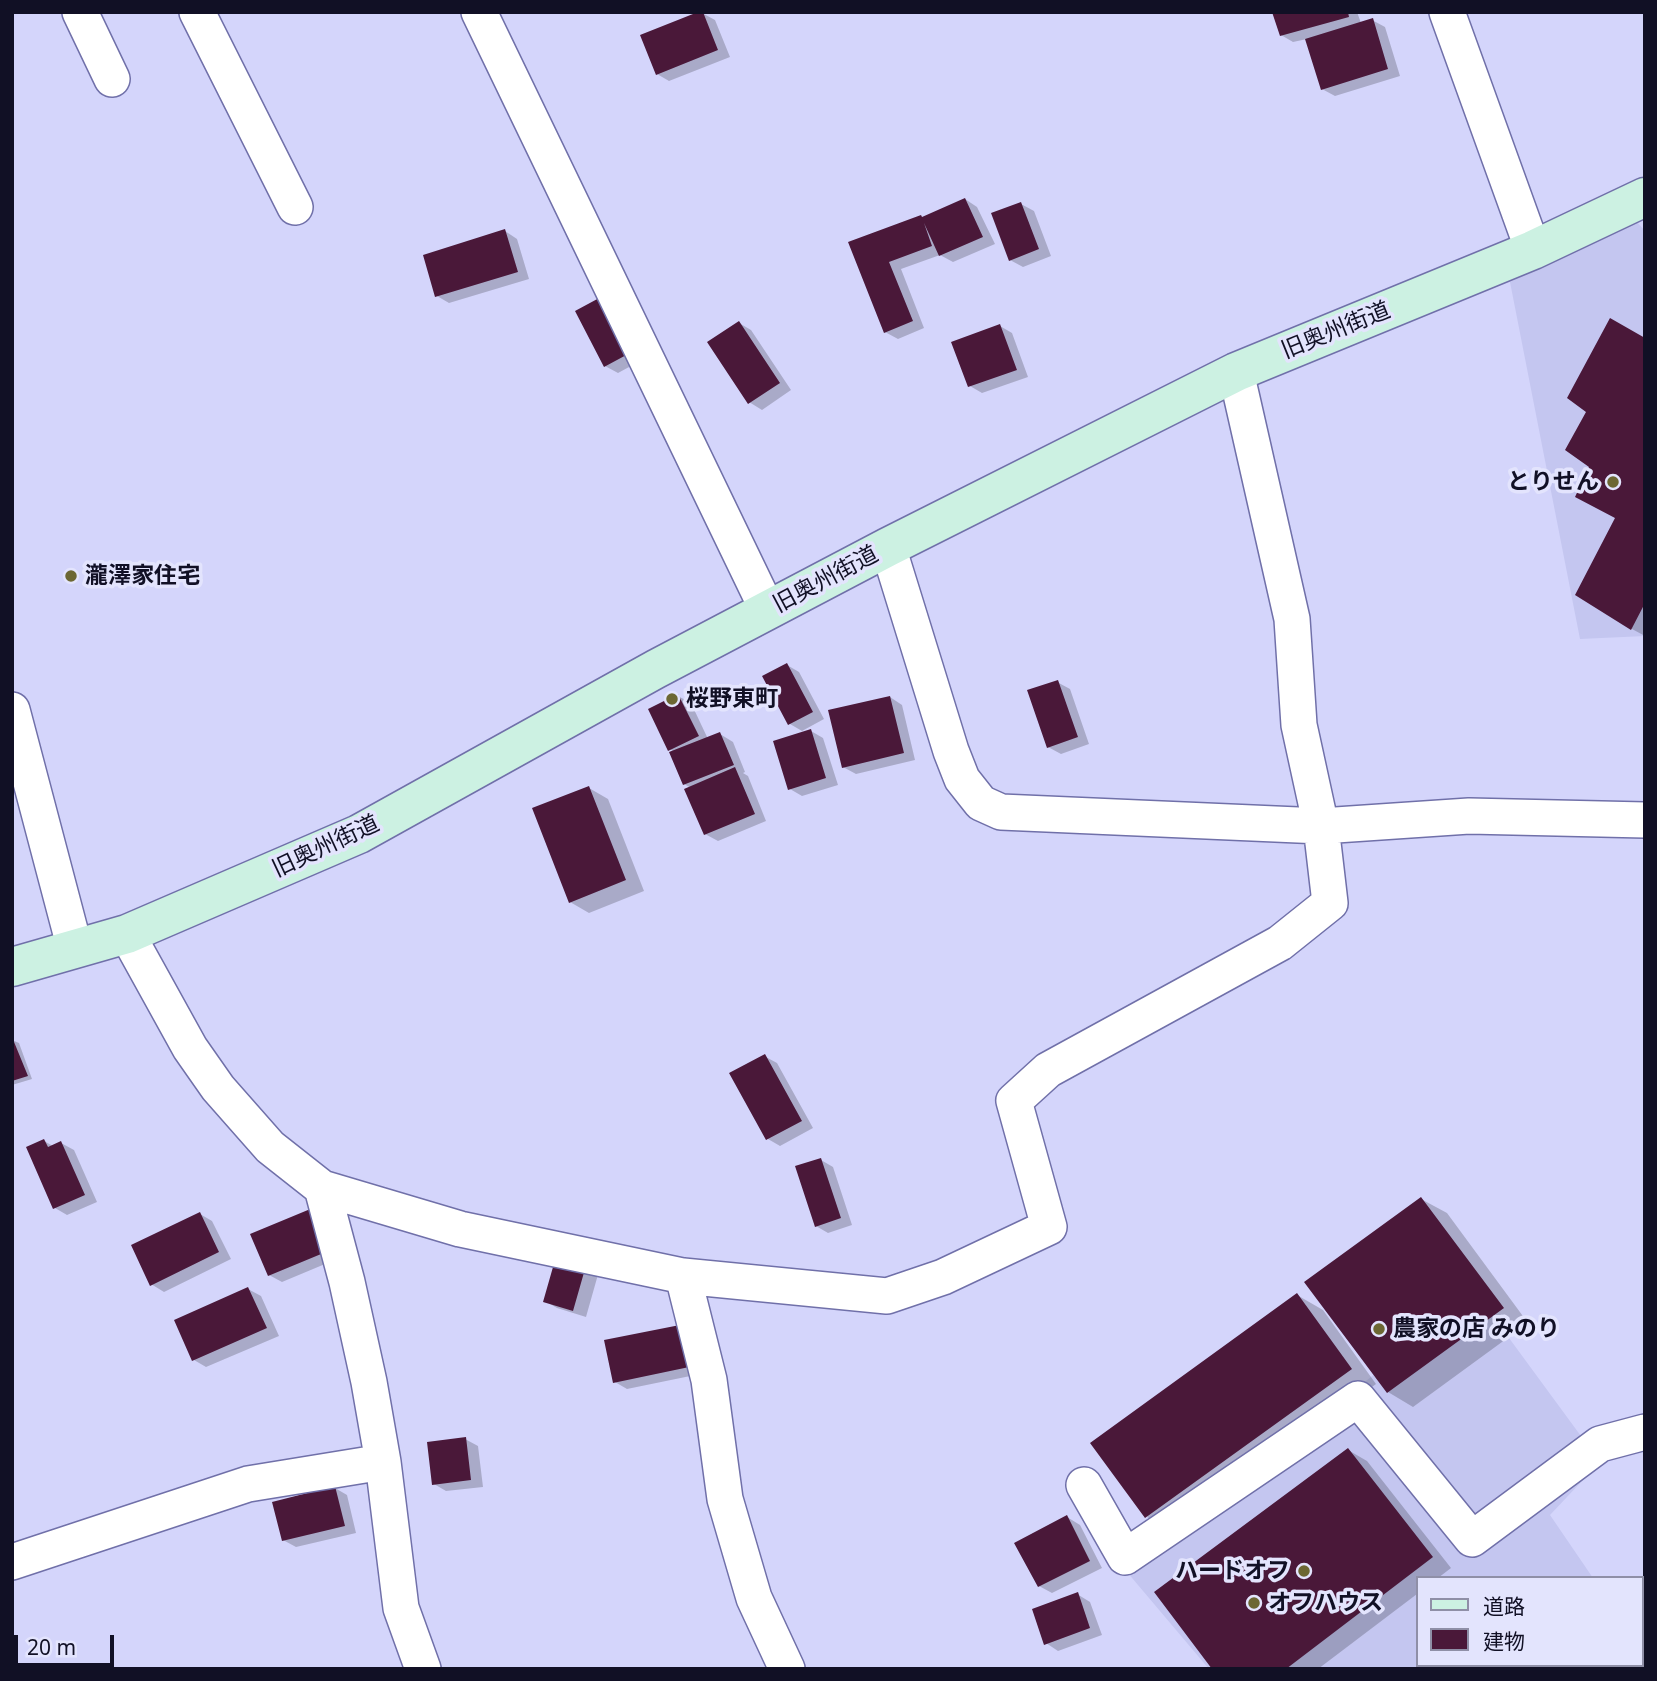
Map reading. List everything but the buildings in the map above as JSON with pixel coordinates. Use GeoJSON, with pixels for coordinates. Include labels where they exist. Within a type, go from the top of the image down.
{"type":"FeatureCollection","features":[{"type":"Feature","properties":{"kind":"street"},"geometry":{"type":"LineString","coordinates":[[80,12],[112,79]]}},
{"type":"Feature","properties":{"kind":"street"},"geometry":{"type":"LineString","coordinates":[[197,12],[295,207]]}},
{"type":"Feature","properties":{"kind":"street"},"geometry":{"type":"LineString","coordinates":[[479,12],[768,611]]}},
{"type":"Feature","properties":{"kind":"street"},"geometry":{"type":"LineString","coordinates":[[1447,12],[1533,250]]}},
{"type":"Feature","properties":{"kind":"street","name":"旧奥州街道"},"geometry":{"type":"LineString","coordinates":[[12,967],[127,934],[359,834],[656,669],[888,547],[1236,372],[1533,250],[1645,197]]}},
{"type":"Feature","properties":{"kind":"street"},"geometry":{"type":"LineString","coordinates":[[127,934],[190,1048],[218,1088],[270,1147],[322,1188],[460,1229],[683,1276],[887,1296],[943,1277],[1049,1227],[1014,1101],[1048,1070],[1280,943],[1330,903],[1321,826],[1299,725],[1292,619],[1236,372]]}},
{"type":"Feature","properties":{"kind":"street"},"geometry":{"type":"LineString","coordinates":[[888,547],[962,779],[981,803],[1000,812],[1321,826],[1469,816],[1645,820]]}},
{"type":"Feature","properties":{"kind":"street"},"geometry":{"type":"LineString","coordinates":[[12,710],[75,948]]}},
{"type":"Feature","properties":{"kind":"street"},"geometry":{"type":"LineString","coordinates":[[322,1188],[347,1282],[383,1462],[401,1608],[423,1669]]}},
{"type":"Feature","properties":{"kind":"street"},"geometry":{"type":"LineString","coordinates":[[683,1276],[709,1380],[725,1499],[754,1598],[787,1669]]}},
{"type":"Feature","properties":{"kind":"street"},"geometry":{"type":"LineString","coordinates":[[1084,1485],[1125,1557],[1358,1399],[1472,1539],[1600,1444],[1645,1432]]}},
{"type":"Feature","properties":{"kind":"street"},"geometry":{"type":"LineString","coordinates":[[12,1562],[248,1484],[383,1462]]}},
{"type":"Feature","properties":{"kind":"shaded area"},"geometry":{"type":"Polygon","coordinates":[[[1636,221],[1645,231],[1645,636],[1580,639],[1510,282],[1636,221]]]}},
{"type":"Feature","properties":{"kind":"shaded area"},"geometry":{"type":"Polygon","coordinates":[[[1476,1293],[1600,1462],[1550,1515],[1592,1576],[1416,1576],[1416,1667],[1643,1667],[1643,1650],[1645,1669],[1209,1669],[1127,1572],[1476,1293]]]}},
{"type":"Feature","properties":{"kind":"place","name":"とりせん"},"geometry":{"type":"Point","coordinates":[1613,482]}},
{"type":"Feature","properties":{"kind":"place","name":"瀧澤家住宅"},"geometry":{"type":"Point","coordinates":[71,576]}},
{"type":"Feature","properties":{"kind":"place","name":"桜野東町"},"geometry":{"type":"Point","coordinates":[672,699]}},
{"type":"Feature","properties":{"kind":"place","name":"農家の店 みのり"},"geometry":{"type":"Point","coordinates":[1379,1329]}},
{"type":"Feature","properties":{"kind":"place","name":"ハードオフ"},"geometry":{"type":"Point","coordinates":[1304,1571]}},
{"type":"Feature","properties":{"kind":"place","name":"オフハウス"},"geometry":{"type":"Point","coordinates":[1254,1603]}}]}
